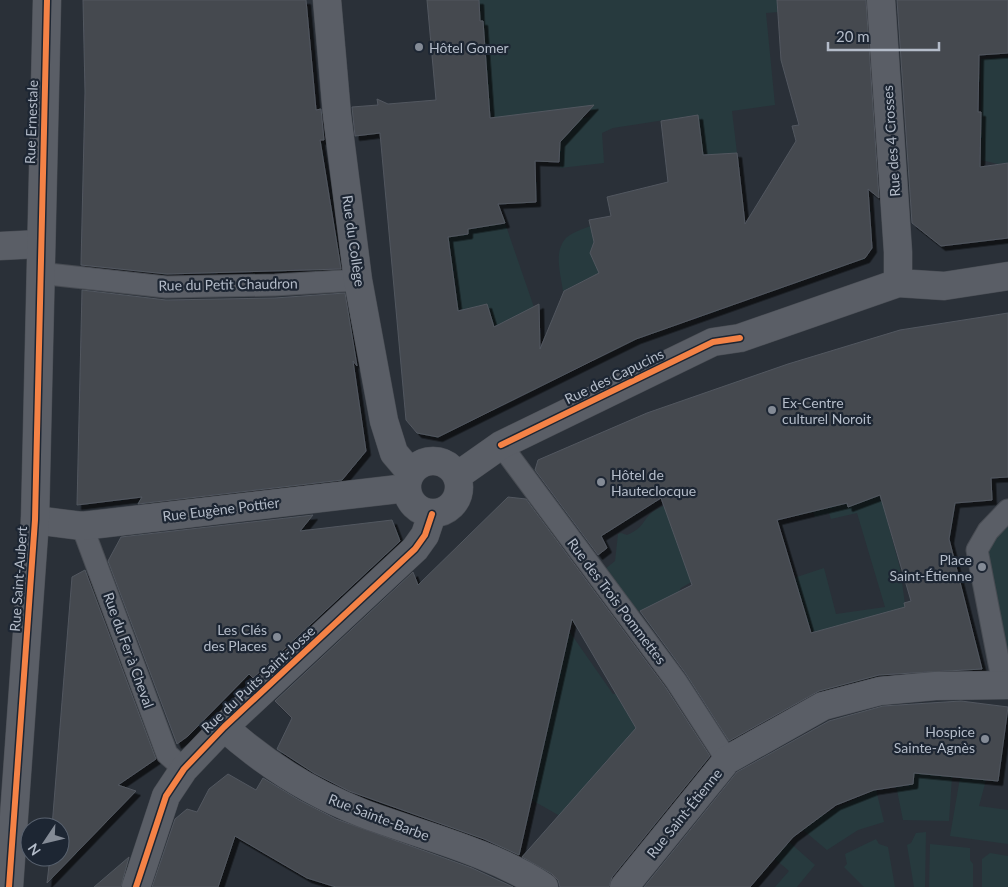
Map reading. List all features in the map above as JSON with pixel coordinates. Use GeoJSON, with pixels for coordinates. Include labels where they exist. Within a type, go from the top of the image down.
{"type":"FeatureCollection","features":[{"type":"Feature","properties":{"kind":"street","name":"Rue Ernestale"},"geometry":{"type":"LineString","coordinates":[[39,273],[47,0]]}},
{"type":"Feature","properties":{"kind":"street","name":"Rue du Collège"},"geometry":{"type":"LineString","coordinates":[[327,0],[338,115],[358,280],[384,422],[394,453],[409,480]]}},
{"type":"Feature","properties":{"kind":"street","name":"Rue des 4 Crosses"},"geometry":{"type":"LineString","coordinates":[[881,0],[898,252],[898,283]]}},
{"type":"Feature","properties":{"kind":"street"},"geometry":{"type":"LineString","coordinates":[[0,246],[40,244]]}},
{"type":"Feature","properties":{"kind":"street","name":"Rue Saint-Aubert"},"geometry":{"type":"LineString","coordinates":[[9,887],[35,520],[39,273]]}},
{"type":"Feature","properties":{"kind":"street","name":"Rue des Capucins"},"geometry":{"type":"LineString","coordinates":[[457,476],[501,445],[713,342],[740,338],[898,283],[944,286],[1008,276]]}},
{"type":"Feature","properties":{"kind":"street"},"geometry":{"type":"LineString","coordinates":[[434,461],[449,466],[457,476],[459,491],[453,505],[447,510],[432,514],[417,508],[408,496],[409,480],[420,464],[434,461]]}},
{"type":"Feature","properties":{"kind":"street","name":"Rue Eugène Pottier"},"geometry":{"type":"LineString","coordinates":[[35,520],[82,526],[409,480]]}},
{"type":"Feature","properties":{"kind":"street","name":"Rue du Puits Saint-Josse"},"geometry":{"type":"LineString","coordinates":[[136,887],[166,796],[184,769],[224,727],[415,548],[425,535],[432,514]]}},
{"type":"Feature","properties":{"kind":"street","name":"Rue Saint-Étienne"},"geometry":{"type":"LineString","coordinates":[[624,887],[727,760],[823,706],[880,691],[935,686],[979,687],[1006,684]]}},
{"type":"Feature","properties":{"kind":"street","name":"Rue Sainte-Barbe"},"geometry":{"type":"LineString","coordinates":[[224,727],[268,764],[335,801],[504,864],[544,887]]}},
{"type":"Feature","properties":{"kind":"lane","name":"Rue du Petit Chaudron"},"geometry":{"type":"LineString","coordinates":[[39,273],[166,287],[275,285],[358,280]]}},
{"type":"Feature","properties":{"kind":"lane","name":"Rue des Trois Pommettes"},"geometry":{"type":"LineString","coordinates":[[501,445],[676,681],[727,760]]}},
{"type":"Feature","properties":{"kind":"lane"},"geometry":{"type":"LineString","coordinates":[[1006,684],[977,550],[988,531],[1008,510]]}},
{"type":"Feature","properties":{"kind":"lane","name":"Rue du Fer à Cheval"},"geometry":{"type":"LineString","coordinates":[[82,526],[167,754],[184,769]]}},
{"type":"Feature","properties":{"kind":"green space"},"geometry":{"type":"Polygon","coordinates":[[[479,0],[777,0],[778,12],[766,13],[775,105],[732,111],[737,153],[726,153],[708,185],[697,115],[613,128],[602,133],[604,163],[560,168],[560,142],[567,135],[551,123],[590,117],[589,106],[484,119],[486,66],[483,21],[480,21],[479,0]]]}},
{"type":"Feature","properties":{"kind":"green space"},"geometry":{"type":"Polygon","coordinates":[[[1008,57],[1008,163],[998,164],[981,160],[981,59],[1008,57]]]}},
{"type":"Feature","properties":{"kind":"green space"},"geometry":{"type":"Polygon","coordinates":[[[505,223],[537,316],[496,332],[487,304],[452,317],[444,287],[455,285],[453,271],[437,238],[468,234],[468,229],[505,223]]]}},
{"type":"Feature","properties":{"kind":"green space"},"geometry":{"type":"Polygon","coordinates":[[[590,226],[594,242],[590,253],[599,273],[563,291],[559,264],[562,244],[571,234],[590,226]]]}},
{"type":"Feature","properties":{"kind":"green space"},"geometry":{"type":"Polygon","coordinates":[[[838,466],[848,507],[881,495],[894,518],[887,520],[900,568],[907,619],[873,616],[841,625],[816,645],[794,578],[824,568],[836,614],[885,607],[857,513],[831,519],[829,513],[815,517],[813,511],[838,466]]]}},
{"type":"Feature","properties":{"kind":"green space"},"geometry":{"type":"Polygon","coordinates":[[[669,504],[693,581],[681,588],[678,593],[639,612],[605,569],[615,561],[618,534],[627,535],[633,532],[654,511],[669,504]]]}},
{"type":"Feature","properties":{"kind":"green space"},"geometry":{"type":"Polygon","coordinates":[[[1008,510],[1008,685],[977,550],[1008,510]]]}},
{"type":"Feature","properties":{"kind":"green space"},"geometry":{"type":"Polygon","coordinates":[[[569,631],[613,694],[616,694],[640,735],[608,759],[599,770],[601,773],[560,816],[523,795],[523,728],[554,701],[569,631]]]}},
{"type":"Feature","properties":{"kind":"green space"},"geometry":{"type":"Polygon","coordinates":[[[914,773],[952,777],[949,821],[903,820],[896,785],[913,784],[914,773]]]}},
{"type":"Feature","properties":{"kind":"green space"},"geometry":{"type":"Polygon","coordinates":[[[960,778],[986,780],[979,806],[1008,810],[1008,844],[950,836],[960,778]]]}},
{"type":"Feature","properties":{"kind":"green space"},"geometry":{"type":"Polygon","coordinates":[[[876,790],[884,822],[858,830],[827,850],[802,829],[826,813],[876,790]]]}},
{"type":"Feature","properties":{"kind":"green space"},"geometry":{"type":"Polygon","coordinates":[[[926,832],[925,887],[914,887],[907,845],[911,843],[916,833],[926,832]]]}},
{"type":"Feature","properties":{"kind":"green space"},"geometry":{"type":"Polygon","coordinates":[[[876,839],[879,844],[888,847],[895,887],[864,887],[844,867],[847,864],[845,854],[876,839]]]}},
{"type":"Feature","properties":{"kind":"green space"},"geometry":{"type":"Polygon","coordinates":[[[788,841],[815,865],[797,887],[775,887],[789,871],[774,858],[788,841]]]}},
{"type":"Feature","properties":{"kind":"green space"},"geometry":{"type":"Polygon","coordinates":[[[930,844],[970,848],[970,860],[973,864],[973,887],[929,887],[930,844]]]}},
{"type":"Feature","properties":{"kind":"green space"},"geometry":{"type":"Polygon","coordinates":[[[990,853],[1008,856],[1008,887],[982,887],[982,859],[990,853]]]}},
{"type":"Feature","properties":{"kind":"building"},"geometry":{"type":"Polygon","coordinates":[[[83,0],[306,0],[316,110],[321,109],[324,140],[320,140],[341,269],[167,274],[81,265],[85,92],[83,0]]]}},
{"type":"Feature","properties":{"kind":"building"},"geometry":{"type":"Polygon","coordinates":[[[427,0],[479,0],[480,21],[483,21],[490,118],[594,105],[560,142],[559,162],[535,161],[536,202],[498,204],[505,223],[468,229],[468,234],[448,237],[458,311],[487,304],[494,327],[539,304],[540,349],[564,291],[599,273],[590,253],[594,242],[589,220],[611,216],[607,197],[668,182],[661,121],[698,115],[703,155],[737,153],[745,224],[796,141],[792,126],[799,125],[781,60],[777,0],[866,0],[879,198],[868,189],[872,248],[865,258],[636,339],[438,437],[417,433],[406,420],[380,133],[355,136],[352,107],[378,105],[377,99],[388,104],[436,100],[427,0]]]}},
{"type":"Feature","properties":{"kind":"building"},"geometry":{"type":"Polygon","coordinates":[[[897,0],[1008,0],[1008,53],[979,55],[978,112],[981,112],[980,167],[1008,163],[1008,238],[941,246],[912,223],[897,0]]]}},
{"type":"Feature","properties":{"kind":"building"},"geometry":{"type":"Polygon","coordinates":[[[82,290],[166,300],[275,298],[345,293],[357,366],[353,361],[366,451],[342,480],[138,504],[142,497],[77,505],[82,290]]]}},
{"type":"Feature","properties":{"kind":"building"},"geometry":{"type":"Polygon","coordinates":[[[1008,313],[1008,477],[991,478],[992,500],[955,503],[949,539],[982,669],[879,675],[819,691],[729,741],[686,674],[640,611],[692,585],[661,498],[601,536],[607,548],[598,555],[535,470],[538,460],[647,413],[788,364],[900,330],[1008,313]],[[880,495],[848,507],[847,503],[777,520],[811,633],[905,607],[904,603],[911,601],[880,495]]]}},
{"type":"Feature","properties":{"kind":"building"},"geometry":{"type":"Polygon","coordinates":[[[508,497],[526,499],[666,688],[710,756],[612,877],[609,887],[560,887],[558,880],[552,874],[522,857],[636,728],[572,619],[519,855],[484,839],[349,791],[314,773],[277,749],[292,718],[275,701],[413,572],[418,585],[508,497]]]}},
{"type":"Feature","properties":{"kind":"building"},"geometry":{"type":"Polygon","coordinates":[[[313,515],[300,531],[392,520],[400,541],[253,678],[249,674],[188,736],[177,744],[108,561],[121,537],[313,515]]]}},
{"type":"Feature","properties":{"kind":"building"},"geometry":{"type":"Polygon","coordinates":[[[85,570],[156,759],[118,785],[136,791],[70,859],[70,817],[53,817],[72,577],[85,570]]]}},
{"type":"Feature","properties":{"kind":"building"},"geometry":{"type":"Polygon","coordinates":[[[961,701],[1008,707],[998,781],[914,773],[913,784],[874,790],[836,805],[793,837],[750,887],[644,887],[737,772],[829,721],[883,706],[961,701]]]}},
{"type":"Feature","properties":{"kind":"building"},"geometry":{"type":"Polygon","coordinates":[[[228,774],[256,790],[263,778],[299,800],[336,819],[472,868],[513,887],[336,887],[307,878],[235,836],[218,887],[152,887],[175,819],[187,809],[197,812],[209,789],[228,774]]]}},
{"type":"Feature","properties":{"kind":"building"},"geometry":{"type":"Polygon","coordinates":[[[129,857],[121,887],[94,887],[129,857]]]}},
{"type":"Feature","properties":{"kind":"building"},"geometry":{"type":"Polygon","coordinates":[[[49,867],[62,867],[47,883],[49,867]]]}},
{"type":"Feature","properties":{"kind":"cycle path"},"geometry":{"type":"LineString","coordinates":[[9,887],[35,520],[47,0]]}},
{"type":"Feature","properties":{"kind":"cycle path"},"geometry":{"type":"LineString","coordinates":[[501,445],[713,342],[740,338]]}},
{"type":"Feature","properties":{"kind":"cycle path"},"geometry":{"type":"LineString","coordinates":[[136,887],[166,796],[184,769],[224,727],[415,549],[425,535],[432,514]]}},
{"type":"Feature","properties":{"kind":"place","name":"Hôtel Gomer"},"geometry":{"type":"Point","coordinates":[419,47]}},
{"type":"Feature","properties":{"kind":"place","name":"Ex-Centre culturel Noroit"},"geometry":{"type":"Point","coordinates":[772,410]}},
{"type":"Feature","properties":{"kind":"place","name":"Hôtel de Hauteclocque"},"geometry":{"type":"Point","coordinates":[601,482]}},
{"type":"Feature","properties":{"kind":"place","name":"Place Saint-Étienne"},"geometry":{"type":"Point","coordinates":[982,567]}},
{"type":"Feature","properties":{"kind":"place","name":"Les Clés des Places"},"geometry":{"type":"Point","coordinates":[277,637]}},
{"type":"Feature","properties":{"kind":"place","name":"Hospice Sainte-Agnès"},"geometry":{"type":"Point","coordinates":[985,739]}}]}
